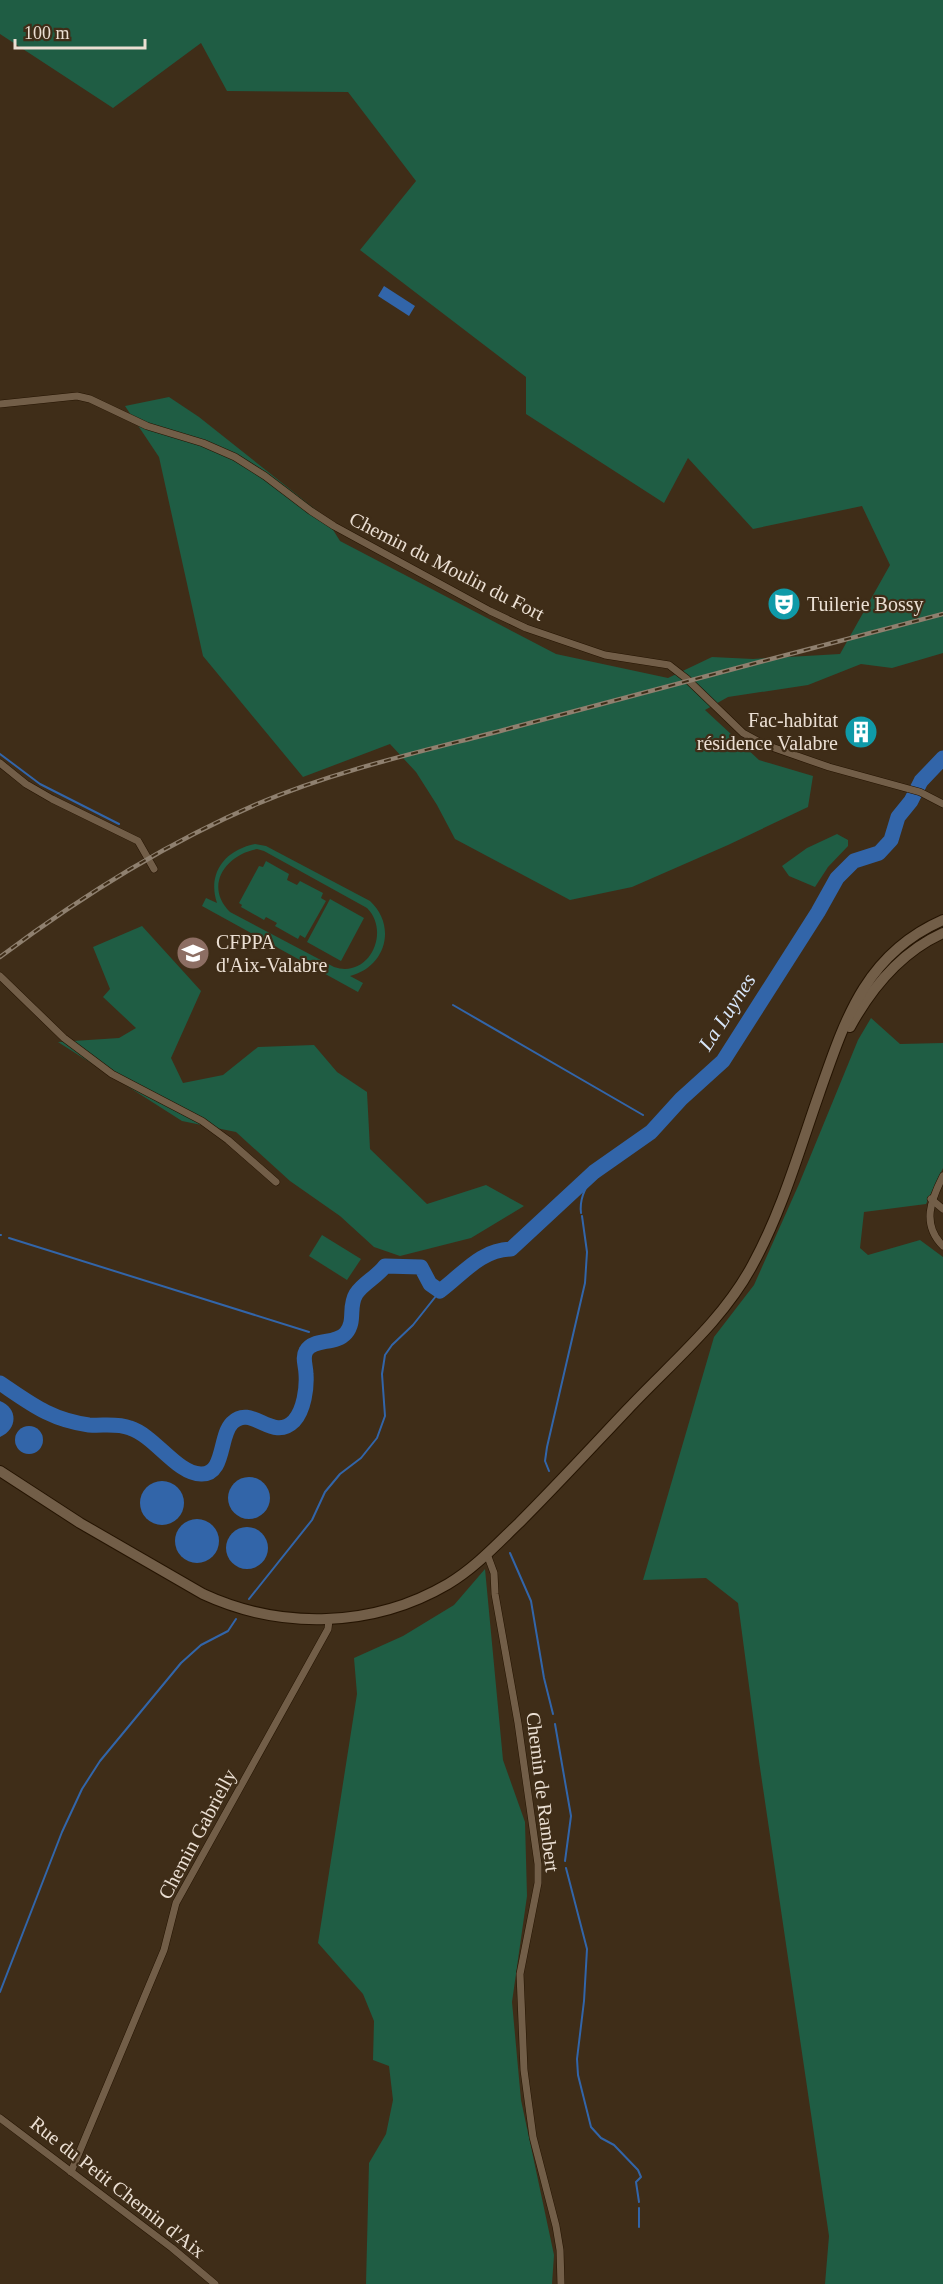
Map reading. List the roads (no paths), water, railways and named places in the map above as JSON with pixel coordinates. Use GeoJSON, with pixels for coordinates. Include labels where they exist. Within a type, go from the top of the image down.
{"type":"FeatureCollection","features":[{"type":"Feature","properties":{"kind":"main road"},"geometry":{"type":"LineString","coordinates":[[0,1471],[111,1541],[213,1599],[250,1611],[285,1617],[329,1620],[356,1617],[420,1598],[448,1584],[487,1554],[553,1489],[664,1373],[738,1289],[773,1224],[840,1034],[857,997],[885,960],[922,930],[943,920]]}},
{"type":"Feature","properties":{"kind":"main road"},"geometry":{"type":"LineString","coordinates":[[815,1106],[849,1030],[872,990],[909,954],[924,942],[943,933]]}},
{"type":"Feature","properties":{"kind":"street","name":"Chemin du Moulin du Fort"},"geometry":{"type":"LineString","coordinates":[[0,404],[77,396],[101,403],[159,431],[219,449],[265,476],[334,526],[490,611],[526,628],[575,646],[606,655],[669,665],[687,679],[743,733],[764,744],[829,767],[920,792],[943,804]]}},
{"type":"Feature","properties":{"kind":"street"},"geometry":{"type":"LineString","coordinates":[[0,763],[26,784],[52,800],[138,841],[154,869]]}},
{"type":"Feature","properties":{"kind":"street"},"geometry":{"type":"LineString","coordinates":[[0,976],[74,1046],[112,1074],[202,1121],[228,1140],[276,1182]]}},
{"type":"Feature","properties":{"kind":"street"},"geometry":{"type":"LineString","coordinates":[[943,1176],[932,1199],[932,1230],[943,1246]]}},
{"type":"Feature","properties":{"kind":"street"},"geometry":{"type":"LineString","coordinates":[[932,1199],[943,1209]]}},
{"type":"Feature","properties":{"kind":"street","name":"Chemin de Rambert"},"geometry":{"type":"LineString","coordinates":[[487,1554],[494,1573],[495,1594],[519,1723],[538,1864],[538,1883],[520,1974],[524,2070],[533,2137],[556,2226],[560,2250],[561,2284]]}},
{"type":"Feature","properties":{"kind":"street","name":"Chemin Gabrielly"},"geometry":{"type":"LineString","coordinates":[[71,2172],[165,1950],[176,1903],[328,1629],[329,1620]]}},
{"type":"Feature","properties":{"kind":"street","name":"Rue du Petit Chemin d'Aix"},"geometry":{"type":"LineString","coordinates":[[0,2118],[172,2248],[215,2284]]}},
{"type":"Feature","properties":{"kind":"water"},"geometry":{"type":"Polygon","coordinates":[[[384,286],[415,306],[409,316],[378,296],[384,286]]]}},
{"type":"Feature","properties":{"kind":"water"},"geometry":{"type":"Polygon","coordinates":[[[0,1401],[10,1408],[14,1419],[10,1429],[0,1437],[0,1401]]]}},
{"type":"Feature","properties":{"kind":"water"},"geometry":{"type":"Polygon","coordinates":[[[29,1426],[39,1430],[43,1440],[39,1450],[29,1454],[19,1450],[15,1440],[19,1430],[29,1426]]]}},
{"type":"Feature","properties":{"kind":"water"},"geometry":{"type":"Polygon","coordinates":[[[249,1477],[264,1483],[270,1498],[264,1513],[249,1519],[234,1513],[228,1498],[234,1483],[249,1477]]]}},
{"type":"Feature","properties":{"kind":"water"},"geometry":{"type":"Polygon","coordinates":[[[162,1481],[177,1488],[184,1503],[177,1518],[162,1525],[147,1518],[140,1503],[147,1488],[162,1481]]]}},
{"type":"Feature","properties":{"kind":"water"},"geometry":{"type":"Polygon","coordinates":[[[197,1519],[212,1526],[219,1541],[212,1556],[197,1563],[182,1556],[175,1541],[182,1526],[197,1519]]]}},
{"type":"Feature","properties":{"kind":"water"},"geometry":{"type":"Polygon","coordinates":[[[247,1527],[262,1533],[268,1548],[262,1563],[247,1569],[232,1563],[226,1548],[232,1533],[247,1527]]]}},
{"type":"Feature","properties":{"kind":"waterway"},"geometry":{"type":"LineString","coordinates":[[0,754],[40,784],[119,824]]}},
{"type":"Feature","properties":{"kind":"waterway","name":"La Luynes"},"geometry":{"type":"LineString","coordinates":[[0,1383],[42,1410],[63,1419],[89,1425],[125,1426],[139,1432],[183,1468],[201,1474],[209,1473],[214,1468],[228,1429],[240,1418],[255,1419],[278,1428],[286,1427],[294,1421],[304,1399],[306,1351],[314,1344],[337,1339],[346,1333],[351,1324],[352,1304],[356,1294],[385,1266],[421,1267],[430,1284],[440,1291],[481,1258],[500,1250],[511,1249],[594,1172],[651,1132],[681,1099],[723,1061],[818,912],[837,878],[854,861],[879,853],[891,840],[898,817],[911,801],[921,781],[943,758]]}},
{"type":"Feature","properties":{"kind":"waterway"},"geometry":{"type":"LineString","coordinates":[[453,1005],[643,1115]]}},
{"type":"Feature","properties":{"kind":"waterway"},"geometry":{"type":"LineString","coordinates":[[581,1213],[582,1197],[594,1172]]}},
{"type":"Feature","properties":{"kind":"waterway"},"geometry":{"type":"LineString","coordinates":[[549,1471],[545,1461],[547,1447],[585,1283],[587,1252],[582,1216]]}},
{"type":"Feature","properties":{"kind":"waterway"},"geometry":{"type":"LineString","coordinates":[[9,1238],[309,1332]]}},
{"type":"Feature","properties":{"kind":"waterway"},"geometry":{"type":"LineString","coordinates":[[249,1599],[312,1520],[325,1492],[340,1474],[361,1458],[377,1438],[385,1416],[382,1374],[385,1355],[440,1291]]}},
{"type":"Feature","properties":{"kind":"waterway"},"geometry":{"type":"LineString","coordinates":[[327,1337],[336,1339]]}},
{"type":"Feature","properties":{"kind":"waterway"},"geometry":{"type":"LineString","coordinates":[[510,1553],[531,1601],[544,1678],[553,1714]]}},
{"type":"Feature","properties":{"kind":"waterway"},"geometry":{"type":"LineString","coordinates":[[0,1992],[62,1832],[82,1789],[100,1761],[181,1663],[201,1645],[228,1631],[236,1619]]}},
{"type":"Feature","properties":{"kind":"waterway"},"geometry":{"type":"LineString","coordinates":[[555,1724],[571,1816],[565,1861]]}},
{"type":"Feature","properties":{"kind":"waterway"},"geometry":{"type":"LineString","coordinates":[[566,1868],[587,1949],[577,2059],[578,2075],[591,2127],[601,2138],[614,2145],[638,2170],[641,2177],[636,2182],[639,2202]]}},
{"type":"Feature","properties":{"kind":"waterway"},"geometry":{"type":"LineString","coordinates":[[639,2208],[639,2227]]}},
{"type":"Feature","properties":{"kind":"railway"},"geometry":{"type":"LineString","coordinates":[[0,957],[61,913],[156,854],[257,804],[320,780],[943,614]]}},
{"type":"Feature","properties":{"kind":"place","name":"Tuilerie Bossy"},"geometry":{"type":"Point","coordinates":[784,604]}},
{"type":"Feature","properties":{"kind":"place","name":"Fac-habitat résidence Valabre"},"geometry":{"type":"Point","coordinates":[861,732]}},
{"type":"Feature","properties":{"kind":"place","name":"CFPPA d'Aix-Valabre"},"geometry":{"type":"Point","coordinates":[193,953]}}]}
